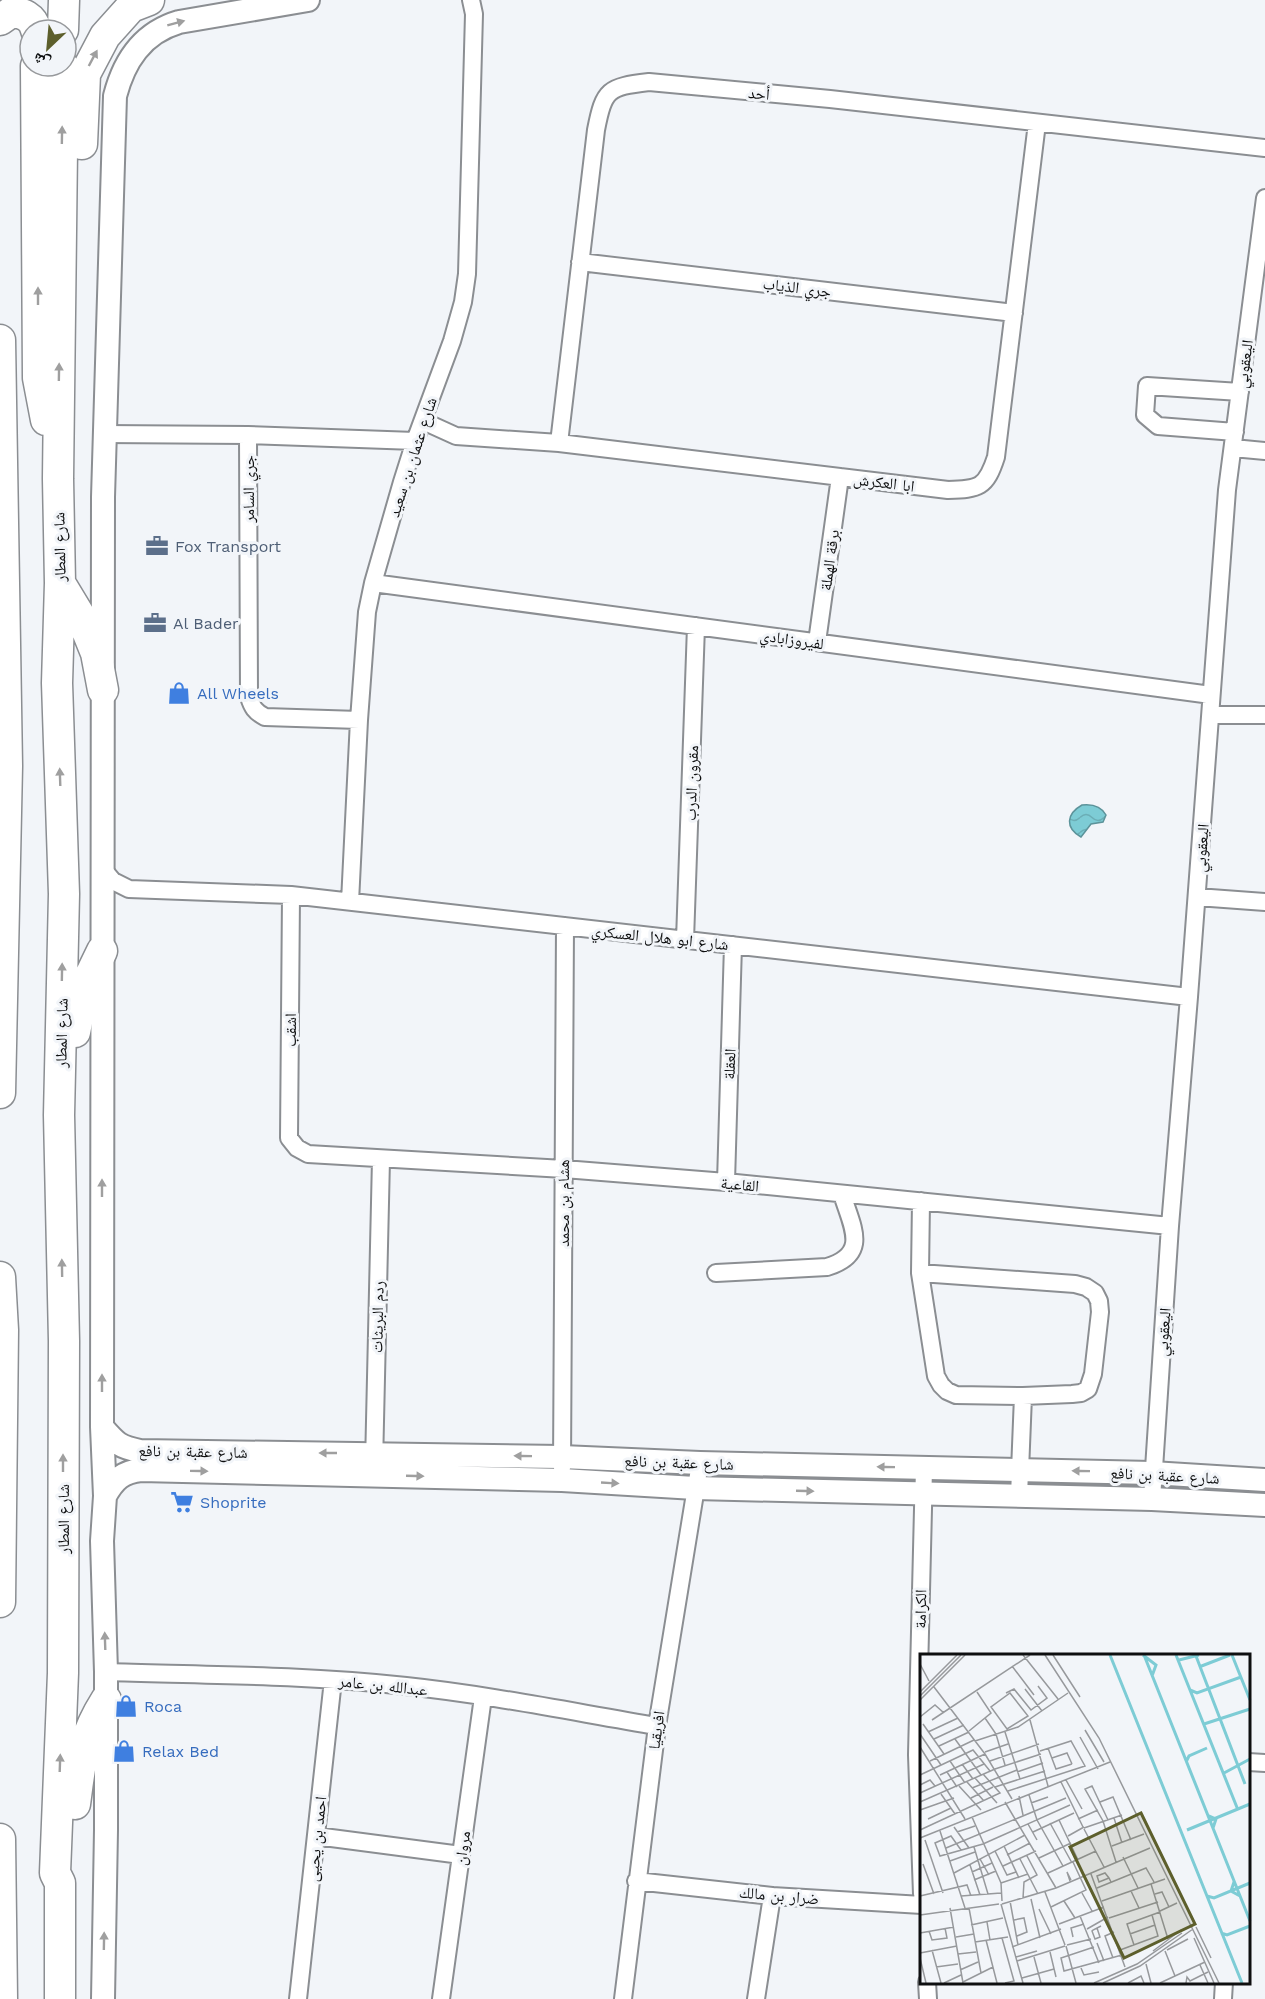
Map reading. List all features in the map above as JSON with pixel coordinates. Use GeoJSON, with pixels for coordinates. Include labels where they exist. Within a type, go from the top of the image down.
{"type":"FeatureCollection","features":[{"type":"Feature","properties":{"kind":"highway"},"geometry":{"type":"LineString","coordinates":[[63,18],[64,0]]}},
{"type":"Feature","properties":{"kind":"highway"},"geometry":{"type":"LineString","coordinates":[[61,279],[79,230],[85,74],[105,36],[131,7],[149,0]]}},
{"type":"Feature","properties":{"kind":"highway"},"geometry":{"type":"LineString","coordinates":[[0,20],[10,13],[24,14],[28,18]]}},
{"type":"Feature","properties":{"kind":"highway"},"geometry":{"type":"LineString","coordinates":[[36,78],[38,378],[58,479]]}},
{"type":"Feature","properties":{"kind":"highway","name":"شارع المطار"},"geometry":{"type":"LineString","coordinates":[[60,1999],[60,1883],[55,1873],[63,1673],[64,1341],[59,1115],[64,894],[57,683],[60,583],[58,479],[63,78]]}},
{"type":"Feature","properties":{"kind":"highway"},"geometry":{"type":"LineString","coordinates":[[0,340],[7,766],[0,1093]]}},
{"type":"Feature","properties":{"kind":"highway"},"geometry":{"type":"LineString","coordinates":[[60,583],[82,621],[96,653],[103,690]]}},
{"type":"Feature","properties":{"kind":"highway"},"geometry":{"type":"LineString","coordinates":[[59,1115],[82,995],[102,951]]}},
{"type":"Feature","properties":{"kind":"highway"},"geometry":{"type":"LineString","coordinates":[[0,1277],[3,1330],[0,1602]]}},
{"type":"Feature","properties":{"kind":"highway"},"geometry":{"type":"LineString","coordinates":[[60,1883],[69,1845],[82,1751],[106,1686]]}},
{"type":"Feature","properties":{"kind":"highway"},"geometry":{"type":"LineString","coordinates":[[0,1839],[2,1999]]}},
{"type":"Feature","properties":{"kind":"street"},"geometry":{"type":"LineString","coordinates":[[103,1999],[106,1830],[106,1686],[102,1541],[105,1496],[102,1427],[104,434],[114,111],[118,82],[131,57],[146,38],[167,26],[308,0]]}},
{"type":"Feature","properties":{"kind":"street","name":"شارع عثمان بن سعيد"},"geometry":{"type":"LineString","coordinates":[[350,902],[358,720],[367,612],[373,583],[415,441],[452,341],[463,302],[467,274],[474,5]]}},
{"type":"Feature","properties":{"kind":"street","name":"أحد"},"geometry":{"type":"LineString","coordinates":[[559,443],[596,130],[605,96],[614,88],[649,82],[830,99],[1265,148]]}},
{"type":"Feature","properties":{"kind":"street","name":"ابا العكرش"},"geometry":{"type":"LineString","coordinates":[[423,421],[456,436],[559,443],[948,490],[969,489],[983,484],[991,472],[996,457],[1036,123]]}},
{"type":"Feature","properties":{"kind":"street","name":"اليعقوبي"},"geometry":{"type":"LineString","coordinates":[[1152,1499],[1170,1226],[1190,997],[1227,490],[1265,198]]}},
{"type":"Feature","properties":{"kind":"street","name":"جري الذياب"},"geometry":{"type":"LineString","coordinates":[[580,262],[1014,313]]}},
{"type":"Feature","properties":{"kind":"street"},"geometry":{"type":"LineString","coordinates":[[1240,392],[1147,386],[1145,416],[1158,426],[1234,440],[1265,451]]}},
{"type":"Feature","properties":{"kind":"street"},"geometry":{"type":"LineString","coordinates":[[104,434],[248,435]]}},
{"type":"Feature","properties":{"kind":"street","name":"جري السامر"},"geometry":{"type":"LineString","coordinates":[[358,720],[265,717],[257,713],[252,706],[249,697],[248,435],[415,441]]}},
{"type":"Feature","properties":{"kind":"street","name":"برقة الهملة"},"geometry":{"type":"LineString","coordinates":[[817,642],[840,477]]}},
{"type":"Feature","properties":{"kind":"street","name":"لفيروزابادي"},"geometry":{"type":"LineString","coordinates":[[373,583],[1211,695]]}},
{"type":"Feature","properties":{"kind":"street","name":"مقرون الدرب"},"geometry":{"type":"LineString","coordinates":[[685,940],[696,626]]}},
{"type":"Feature","properties":{"kind":"street"},"geometry":{"type":"LineString","coordinates":[[1211,715],[1265,715]]}},
{"type":"Feature","properties":{"kind":"street"},"geometry":{"type":"LineString","coordinates":[[102,868],[113,881],[129,889]]}},
{"type":"Feature","properties":{"kind":"street"},"geometry":{"type":"LineString","coordinates":[[102,911],[114,897],[129,889]]}},
{"type":"Feature","properties":{"kind":"street","name":"شارع ابو هلال العسكري"},"geometry":{"type":"LineString","coordinates":[[129,889],[291,895],[1190,997]]}},
{"type":"Feature","properties":{"kind":"street","name":"اشقب"},"geometry":{"type":"LineString","coordinates":[[291,895],[289,1138],[297,1148],[308,1154]]}},
{"type":"Feature","properties":{"kind":"street"},"geometry":{"type":"LineString","coordinates":[[1197,897],[1265,902]]}},
{"type":"Feature","properties":{"kind":"street","name":"هشام بن محمد"},"geometry":{"type":"LineString","coordinates":[[562,1480],[564,926]]}},
{"type":"Feature","properties":{"kind":"street","name":"العقلة"},"geometry":{"type":"LineString","coordinates":[[726,1182],[733,945]]}},
{"type":"Feature","properties":{"kind":"street","name":"القاعية"},"geometry":{"type":"LineString","coordinates":[[308,1154],[564,1169],[726,1182],[1170,1226]]}},
{"type":"Feature","properties":{"kind":"street","name":"ردم البريثات"},"geometry":{"type":"LineString","coordinates":[[374,1464],[381,1159]]}},
{"type":"Feature","properties":{"kind":"street"},"geometry":{"type":"LineString","coordinates":[[716,1273],[826,1267],[843,1262],[852,1251],[855,1240],[842,1194]]}},
{"type":"Feature","properties":{"kind":"street"},"geometry":{"type":"LineString","coordinates":[[920,1273],[1075,1284],[1095,1293],[1099,1301],[1100,1312],[1093,1374],[1088,1389],[1081,1393],[1023,1396],[956,1395],[941,1385],[936,1376],[920,1273],[921,1201]]}},
{"type":"Feature","properties":{"kind":"street"},"geometry":{"type":"LineString","coordinates":[[1019,1496],[1023,1396]]}},
{"type":"Feature","properties":{"kind":"street","name":"شارع عقبة بن نافع"},"geometry":{"type":"LineString","coordinates":[[102,1427],[114,1441],[124,1448],[140,1451],[374,1464],[562,1480],[695,1488],[1152,1499],[1265,1504]]}},
{"type":"Feature","properties":{"kind":"street","name":"شارع عقبة بن نافع"},"geometry":{"type":"LineString","coordinates":[[105,1496],[112,1483],[121,1476],[130,1471],[141,1470],[562,1457],[700,1463],[1152,1473],[1265,1480]]}},
{"type":"Feature","properties":{"kind":"street","name":"افريقيا"},"geometry":{"type":"LineString","coordinates":[[623,1999],[657,1726],[700,1463]]}},
{"type":"Feature","properties":{"kind":"street","name":"الكرامة"},"geometry":{"type":"LineString","coordinates":[[920,1654],[924,1468]]}},
{"type":"Feature","properties":{"kind":"street","name":"الكرامة"},"geometry":{"type":"LineString","coordinates":[[920,1668],[920,1824]]}},
{"type":"Feature","properties":{"kind":"street","name":"عبدالله بن عامر"},"geometry":{"type":"LineString","coordinates":[[106,1686],[333,1680],[483,1696],[657,1726]]}},
{"type":"Feature","properties":{"kind":"street","name":"احمد بن يحيى"},"geometry":{"type":"LineString","coordinates":[[298,1999],[333,1680]]}},
{"type":"Feature","properties":{"kind":"street","name":"مروان"},"geometry":{"type":"LineString","coordinates":[[441,1999],[483,1696]]}},
{"type":"Feature","properties":{"kind":"street"},"geometry":{"type":"LineString","coordinates":[[1250,1762],[1265,1763]]}},
{"type":"Feature","properties":{"kind":"street"},"geometry":{"type":"LineString","coordinates":[[316,1836],[461,1855]]}},
{"type":"Feature","properties":{"kind":"street","name":"ضرار بن مالك"},"geometry":{"type":"LineString","coordinates":[[636,1881],[772,1896],[920,1905]]}},
{"type":"Feature","properties":{"kind":"street"},"geometry":{"type":"LineString","coordinates":[[756,1999],[772,1896]]}},
{"type":"Feature","properties":{"kind":"street"},"geometry":{"type":"LineString","coordinates":[[927,1984],[928,1999]]}},
{"type":"Feature","properties":{"kind":"street"},"geometry":{"type":"LineString","coordinates":[[1223,1999],[1224,1984]]}},
{"type":"Feature","properties":{"kind":"water"},"geometry":{"type":"Polygon","coordinates":[[[1082,805],[1096,806],[1106,815],[1103,822],[1091,824],[1081,837],[1072,829],[1069,821],[1073,813],[1082,805]]]}},
{"type":"Feature","properties":{"kind":"place","name":"Fox Transport"},"geometry":{"type":"Point","coordinates":[157,546]}},
{"type":"Feature","properties":{"kind":"place","name":"Al Bader"},"geometry":{"type":"Point","coordinates":[155,623]}},
{"type":"Feature","properties":{"kind":"place","name":"All Wheels"},"geometry":{"type":"Point","coordinates":[179,693]}},
{"type":"Feature","properties":{"kind":"place","name":"Shoprite"},"geometry":{"type":"Point","coordinates":[182,1502]}},
{"type":"Feature","properties":{"kind":"place","name":"Roca"},"geometry":{"type":"Point","coordinates":[126,1706]}},
{"type":"Feature","properties":{"kind":"place","name":"Relax Bed"},"geometry":{"type":"Point","coordinates":[124,1751]}}]}
